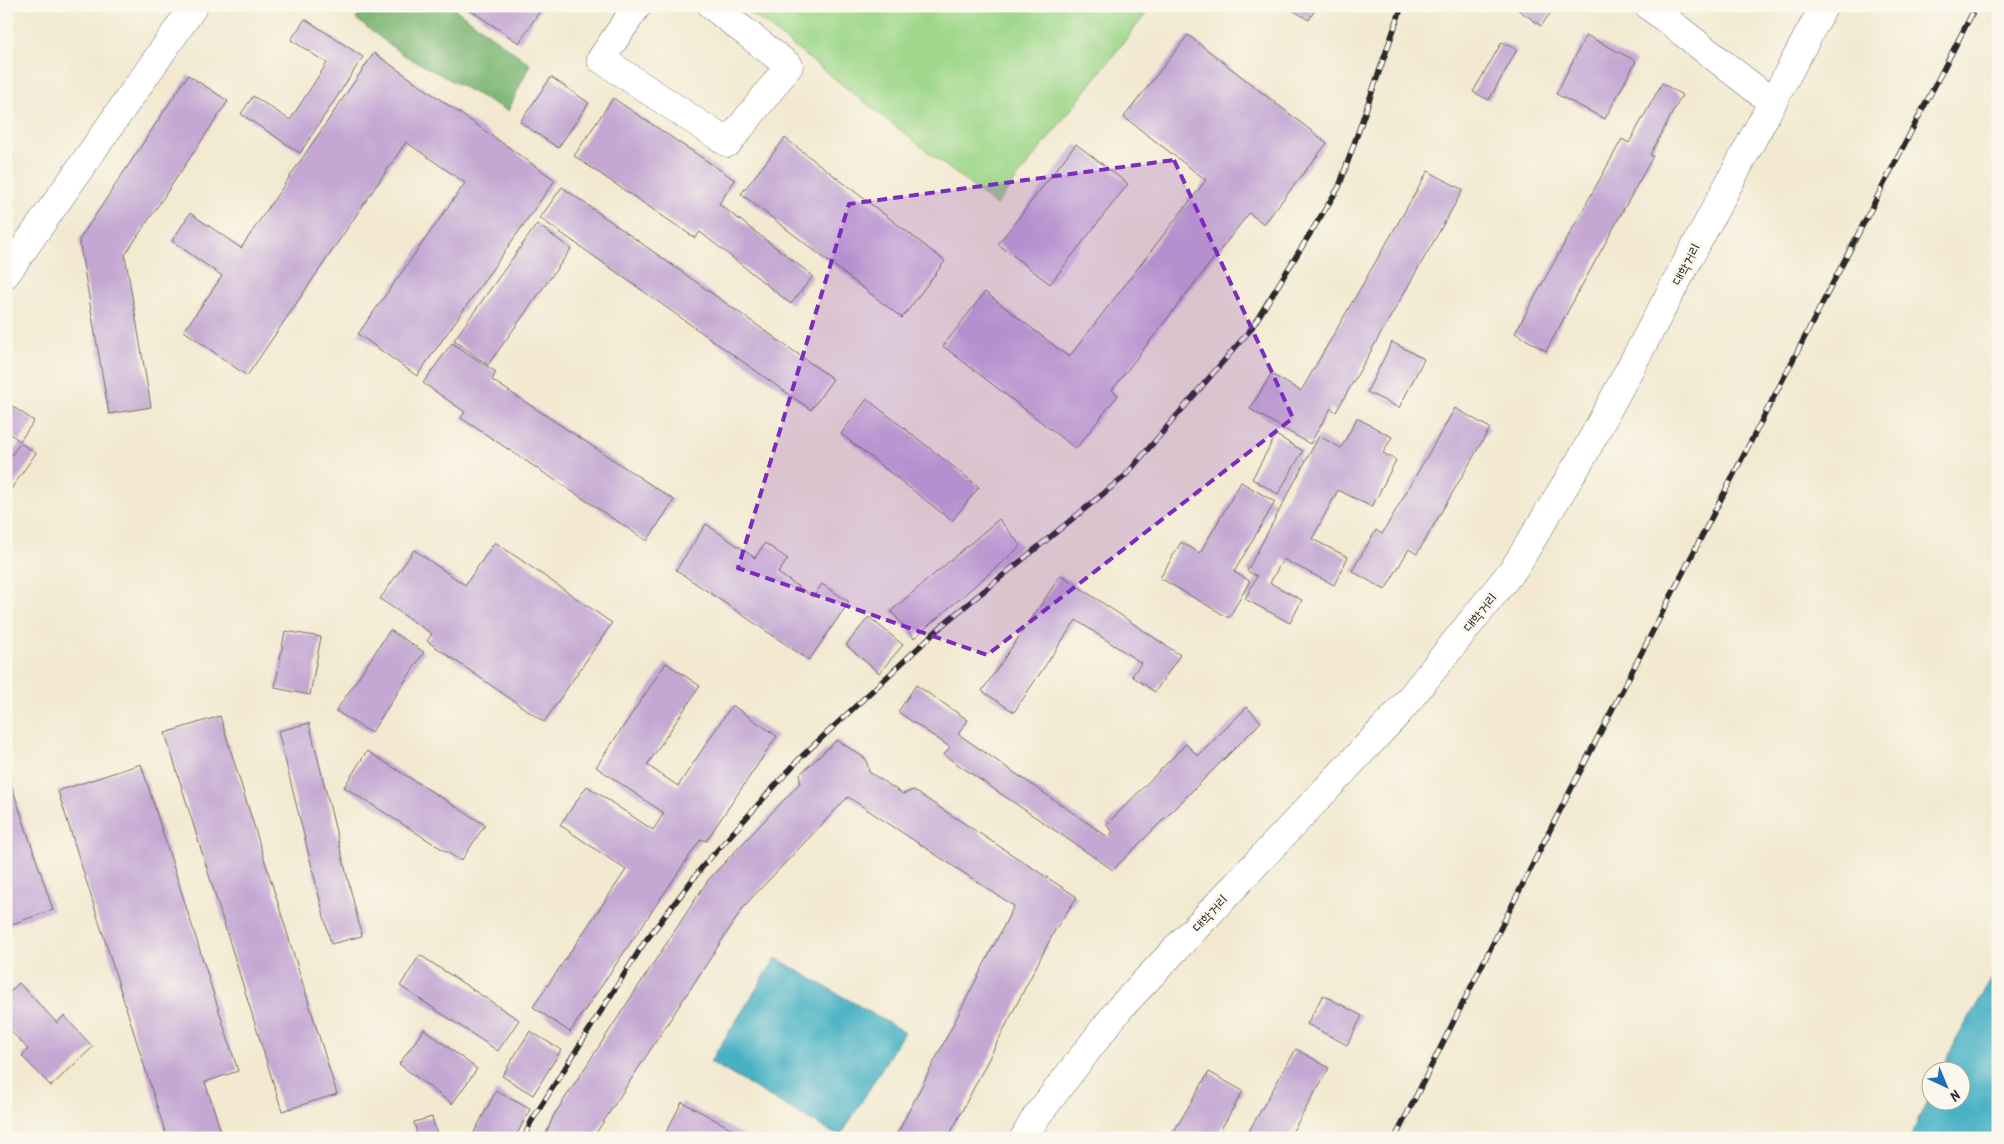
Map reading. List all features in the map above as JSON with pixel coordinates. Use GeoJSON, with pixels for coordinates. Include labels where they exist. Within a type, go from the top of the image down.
{"type":"FeatureCollection","features":[{"type":"Feature","properties":{"kind":"main road"},"geometry":{"type":"LineString","coordinates":[[6,274],[194,6]]}},
{"type":"Feature","properties":{"kind":"main road"},"geometry":{"type":"LineString","coordinates":[[637,6],[601,59],[728,144],[789,66],[712,6]]}},
{"type":"Feature","properties":{"kind":"main road"},"geometry":{"type":"LineString","coordinates":[[1649,6],[1772,102]]}},
{"type":"Feature","properties":{"kind":"main road","name":"대학거리"},"geometry":{"type":"LineString","coordinates":[[1024,1138],[1036,1116],[1120,1008],[1399,712],[1515,567],[1584,454],[1824,6]]}},
{"type":"Feature","properties":{"kind":"highlighted area"},"geometry":{"type":"Polygon","coordinates":[[[1174,160],[1293,418],[987,655],[738,568],[849,204],[1174,160]]]}},
{"type":"Feature","properties":{"kind":"green space"},"geometry":{"type":"Polygon","coordinates":[[[365,6],[458,6],[456,10],[530,64],[508,111],[402,54],[356,19],[365,6]]]}},
{"type":"Feature","properties":{"kind":"green space"},"geometry":{"type":"Polygon","coordinates":[[[742,6],[1152,6],[996,205],[742,6]]]}},
{"type":"Feature","properties":{"kind":"water"},"geometry":{"type":"Polygon","coordinates":[[[776,958],[904,1032],[840,1137],[710,1062],[776,958]]]}},
{"type":"Feature","properties":{"kind":"water"},"geometry":{"type":"Polygon","coordinates":[[[1998,968],[1998,1138],[1910,1138],[1922,1112],[1972,1112],[1972,1062],[1945,1062],[1998,968]]]}},
{"type":"Feature","properties":{"kind":"building"},"geometry":{"type":"Polygon","coordinates":[[[468,6],[543,6],[519,43],[467,8],[468,6]]]}},
{"type":"Feature","properties":{"kind":"building"},"geometry":{"type":"Polygon","coordinates":[[[1286,6],[1317,6],[1309,20],[1286,6]]]}},
{"type":"Feature","properties":{"kind":"building"},"geometry":{"type":"Polygon","coordinates":[[[1513,6],[1551,6],[1554,8],[1541,26],[1513,6]]]}},
{"type":"Feature","properties":{"kind":"building"},"geometry":{"type":"Polygon","coordinates":[[[305,19],[363,57],[300,153],[241,114],[253,96],[290,120],[327,63],[291,40],[305,19]]]}},
{"type":"Feature","properties":{"kind":"building"},"geometry":{"type":"Polygon","coordinates":[[[1188,35],[1327,143],[1264,224],[1249,213],[1112,390],[1118,395],[1076,449],[943,346],[985,292],[1069,357],[1206,180],[1124,117],[1188,35]]]}},
{"type":"Feature","properties":{"kind":"building"},"geometry":{"type":"Polygon","coordinates":[[[1586,35],[1636,61],[1605,119],[1556,94],[1586,35]]]}},
{"type":"Feature","properties":{"kind":"building"},"geometry":{"type":"Polygon","coordinates":[[[1502,42],[1517,50],[1489,100],[1473,92],[1502,42]]]}},
{"type":"Feature","properties":{"kind":"building"},"geometry":{"type":"Polygon","coordinates":[[[374,53],[555,180],[417,376],[358,334],[465,183],[406,142],[247,376],[184,331],[222,276],[172,241],[190,213],[241,248],[374,53]]]}},
{"type":"Feature","properties":{"kind":"building"},"geometry":{"type":"Polygon","coordinates":[[[188,75],[228,101],[125,255],[151,407],[109,414],[79,240],[188,75]]]}},
{"type":"Feature","properties":{"kind":"building"},"geometry":{"type":"Polygon","coordinates":[[[551,77],[589,103],[558,148],[520,122],[551,77]]]}},
{"type":"Feature","properties":{"kind":"building"},"geometry":{"type":"Polygon","coordinates":[[[1662,83],[1682,95],[1650,155],[1653,156],[1546,351],[1515,333],[1622,139],[1629,143],[1662,83]]]}},
{"type":"Feature","properties":{"kind":"building"},"geometry":{"type":"Polygon","coordinates":[[[613,98],[735,180],[719,204],[813,276],[791,304],[700,232],[695,238],[574,156],[613,98]]]}},
{"type":"Feature","properties":{"kind":"building"},"geometry":{"type":"Polygon","coordinates":[[[785,138],[945,261],[902,318],[741,194],[785,138]]]}},
{"type":"Feature","properties":{"kind":"building"},"geometry":{"type":"Polygon","coordinates":[[[1076,144],[1128,184],[1050,284],[998,244],[1076,144]]]}},
{"type":"Feature","properties":{"kind":"building"},"geometry":{"type":"Polygon","coordinates":[[[1428,171],[1463,190],[1336,412],[1331,408],[1310,444],[1250,409],[1271,374],[1301,391],[1428,171]]]}},
{"type":"Feature","properties":{"kind":"building"},"geometry":{"type":"Polygon","coordinates":[[[562,187],[833,379],[811,410],[540,218],[562,187]]]}},
{"type":"Feature","properties":{"kind":"building"},"geometry":{"type":"Polygon","coordinates":[[[537,224],[571,249],[488,365],[454,340],[537,224]]]}},
{"type":"Feature","properties":{"kind":"building"},"geometry":{"type":"Polygon","coordinates":[[[1392,342],[1424,359],[1399,408],[1367,392],[1392,342]]]}},
{"type":"Feature","properties":{"kind":"building"},"geometry":{"type":"Polygon","coordinates":[[[452,343],[496,372],[492,380],[674,500],[647,541],[461,418],[465,412],[423,383],[452,343]]]}},
{"type":"Feature","properties":{"kind":"building"},"geometry":{"type":"Polygon","coordinates":[[[867,399],[979,487],[952,521],[841,434],[867,399]]]}},
{"type":"Feature","properties":{"kind":"building"},"geometry":{"type":"Polygon","coordinates":[[[6,402],[34,421],[20,441],[6,431],[6,402]]]}},
{"type":"Feature","properties":{"kind":"building"},"geometry":{"type":"Polygon","coordinates":[[[1455,408],[1490,428],[1417,554],[1409,549],[1385,590],[1352,571],[1376,530],[1382,534],[1455,408]]]}},
{"type":"Feature","properties":{"kind":"building"},"geometry":{"type":"Polygon","coordinates":[[[1357,418],[1392,437],[1383,453],[1396,460],[1372,507],[1338,490],[1312,539],[1348,557],[1334,585],[1283,559],[1270,583],[1302,600],[1290,623],[1245,599],[1257,576],[1247,571],[1319,436],[1341,448],[1357,418]]]}},
{"type":"Feature","properties":{"kind":"building"},"geometry":{"type":"Polygon","coordinates":[[[1276,435],[1303,451],[1278,494],[1252,479],[1276,435]]]}},
{"type":"Feature","properties":{"kind":"building"},"geometry":{"type":"Polygon","coordinates":[[[20,443],[36,453],[11,489],[6,486],[6,463],[20,443]]]}},
{"type":"Feature","properties":{"kind":"building"},"geometry":{"type":"Polygon","coordinates":[[[1241,482],[1275,502],[1234,572],[1250,581],[1229,618],[1160,578],[1181,542],[1200,553],[1241,482]]]}},
{"type":"Feature","properties":{"kind":"building"},"geometry":{"type":"Polygon","coordinates":[[[999,519],[1021,546],[914,638],[891,611],[999,519]]]}},
{"type":"Feature","properties":{"kind":"building"},"geometry":{"type":"Polygon","coordinates":[[[706,524],[755,558],[765,543],[788,559],[778,573],[813,597],[822,584],[849,602],[809,660],[676,570],[706,524]]]}},
{"type":"Feature","properties":{"kind":"building"},"geometry":{"type":"Polygon","coordinates":[[[495,542],[612,623],[544,722],[427,641],[432,634],[380,599],[414,550],[465,585],[495,542]]]}},
{"type":"Feature","properties":{"kind":"building"},"geometry":{"type":"Polygon","coordinates":[[[1061,575],[1180,655],[1155,692],[1132,676],[1141,663],[1076,620],[1014,712],[982,691],[1061,575]]]}},
{"type":"Feature","properties":{"kind":"building"},"geometry":{"type":"Polygon","coordinates":[[[869,617],[903,645],[879,673],[846,645],[869,617]]]}},
{"type":"Feature","properties":{"kind":"building"},"geometry":{"type":"Polygon","coordinates":[[[390,630],[424,652],[371,733],[336,711],[390,630]]]}},
{"type":"Feature","properties":{"kind":"building"},"geometry":{"type":"Polygon","coordinates":[[[285,631],[321,637],[310,695],[275,688],[285,631]]]}},
{"type":"Feature","properties":{"kind":"building"},"geometry":{"type":"Polygon","coordinates":[[[666,663],[700,686],[647,765],[678,786],[732,705],[777,736],[706,841],[701,839],[570,1032],[533,1007],[626,870],[560,825],[587,786],[653,830],[664,813],[596,767],[666,663]]]}},
{"type":"Feature","properties":{"kind":"building"},"geometry":{"type":"Polygon","coordinates":[[[916,685],[968,720],[958,734],[1108,837],[1113,832],[1106,825],[1186,744],[1198,756],[1247,707],[1261,722],[1113,870],[944,755],[950,747],[898,712],[916,685]]]}},
{"type":"Feature","properties":{"kind":"building"},"geometry":{"type":"Polygon","coordinates":[[[220,716],[337,1094],[282,1111],[165,733],[220,716]]]}},
{"type":"Feature","properties":{"kind":"building"},"geometry":{"type":"Polygon","coordinates":[[[309,723],[362,936],[331,944],[278,731],[309,723]]]}},
{"type":"Feature","properties":{"kind":"building"},"geometry":{"type":"Polygon","coordinates":[[[837,740],[866,759],[869,772],[903,794],[913,790],[1077,897],[1056,928],[948,1138],[895,1138],[1014,906],[848,797],[745,905],[596,1133],[605,1138],[544,1138],[554,1115],[708,880],[800,783],[800,774],[837,740]]]}},
{"type":"Feature","properties":{"kind":"building"},"geometry":{"type":"Polygon","coordinates":[[[367,751],[485,825],[461,861],[344,787],[367,751]]]}},
{"type":"Feature","properties":{"kind":"building"},"geometry":{"type":"Polygon","coordinates":[[[141,764],[238,1071],[205,1082],[223,1138],[167,1138],[58,791],[141,764]]]}},
{"type":"Feature","properties":{"kind":"building"},"geometry":{"type":"Polygon","coordinates":[[[9,778],[53,910],[6,926],[6,779],[9,778]]]}},
{"type":"Feature","properties":{"kind":"building"},"geometry":{"type":"Polygon","coordinates":[[[420,955],[519,1020],[498,1051],[400,986],[420,955]]]}},
{"type":"Feature","properties":{"kind":"building"},"geometry":{"type":"Polygon","coordinates":[[[19,983],[57,1023],[64,1016],[93,1047],[51,1086],[22,1056],[28,1049],[6,1026],[6,996],[19,983]]]}},
{"type":"Feature","properties":{"kind":"building"},"geometry":{"type":"Polygon","coordinates":[[[1323,995],[1362,1016],[1347,1045],[1307,1024],[1323,995]]]}},
{"type":"Feature","properties":{"kind":"building"},"geometry":{"type":"Polygon","coordinates":[[[424,1029],[477,1069],[452,1104],[399,1064],[424,1029]]]}},
{"type":"Feature","properties":{"kind":"building"},"geometry":{"type":"Polygon","coordinates":[[[530,1031],[561,1050],[533,1095],[502,1076],[530,1031]]]}},
{"type":"Feature","properties":{"kind":"building"},"geometry":{"type":"Polygon","coordinates":[[[1296,1049],[1329,1068],[1289,1138],[1245,1138],[1296,1049]]]}},
{"type":"Feature","properties":{"kind":"building"},"geometry":{"type":"Polygon","coordinates":[[[1209,1072],[1243,1091],[1216,1138],[1170,1138],[1209,1072]]]}},
{"type":"Feature","properties":{"kind":"building"},"geometry":{"type":"Polygon","coordinates":[[[496,1091],[530,1109],[515,1138],[471,1138],[496,1091]]]}},
{"type":"Feature","properties":{"kind":"building"},"geometry":{"type":"Polygon","coordinates":[[[682,1102],[749,1138],[663,1138],[682,1102]]]}},
{"type":"Feature","properties":{"kind":"building"},"geometry":{"type":"Polygon","coordinates":[[[432,1117],[438,1138],[418,1138],[414,1122],[432,1117]]]}},
{"type":"Feature","properties":{"kind":"railway"},"geometry":{"type":"LineString","coordinates":[[524,1138],[531,1122],[644,943],[703,866],[800,758],[947,621],[1125,476],[1251,329],[1339,187],[1402,6]]}},
{"type":"Feature","properties":{"kind":"railway"},"geometry":{"type":"LineString","coordinates":[[1395,1138],[1552,826],[1976,6]]}}]}
